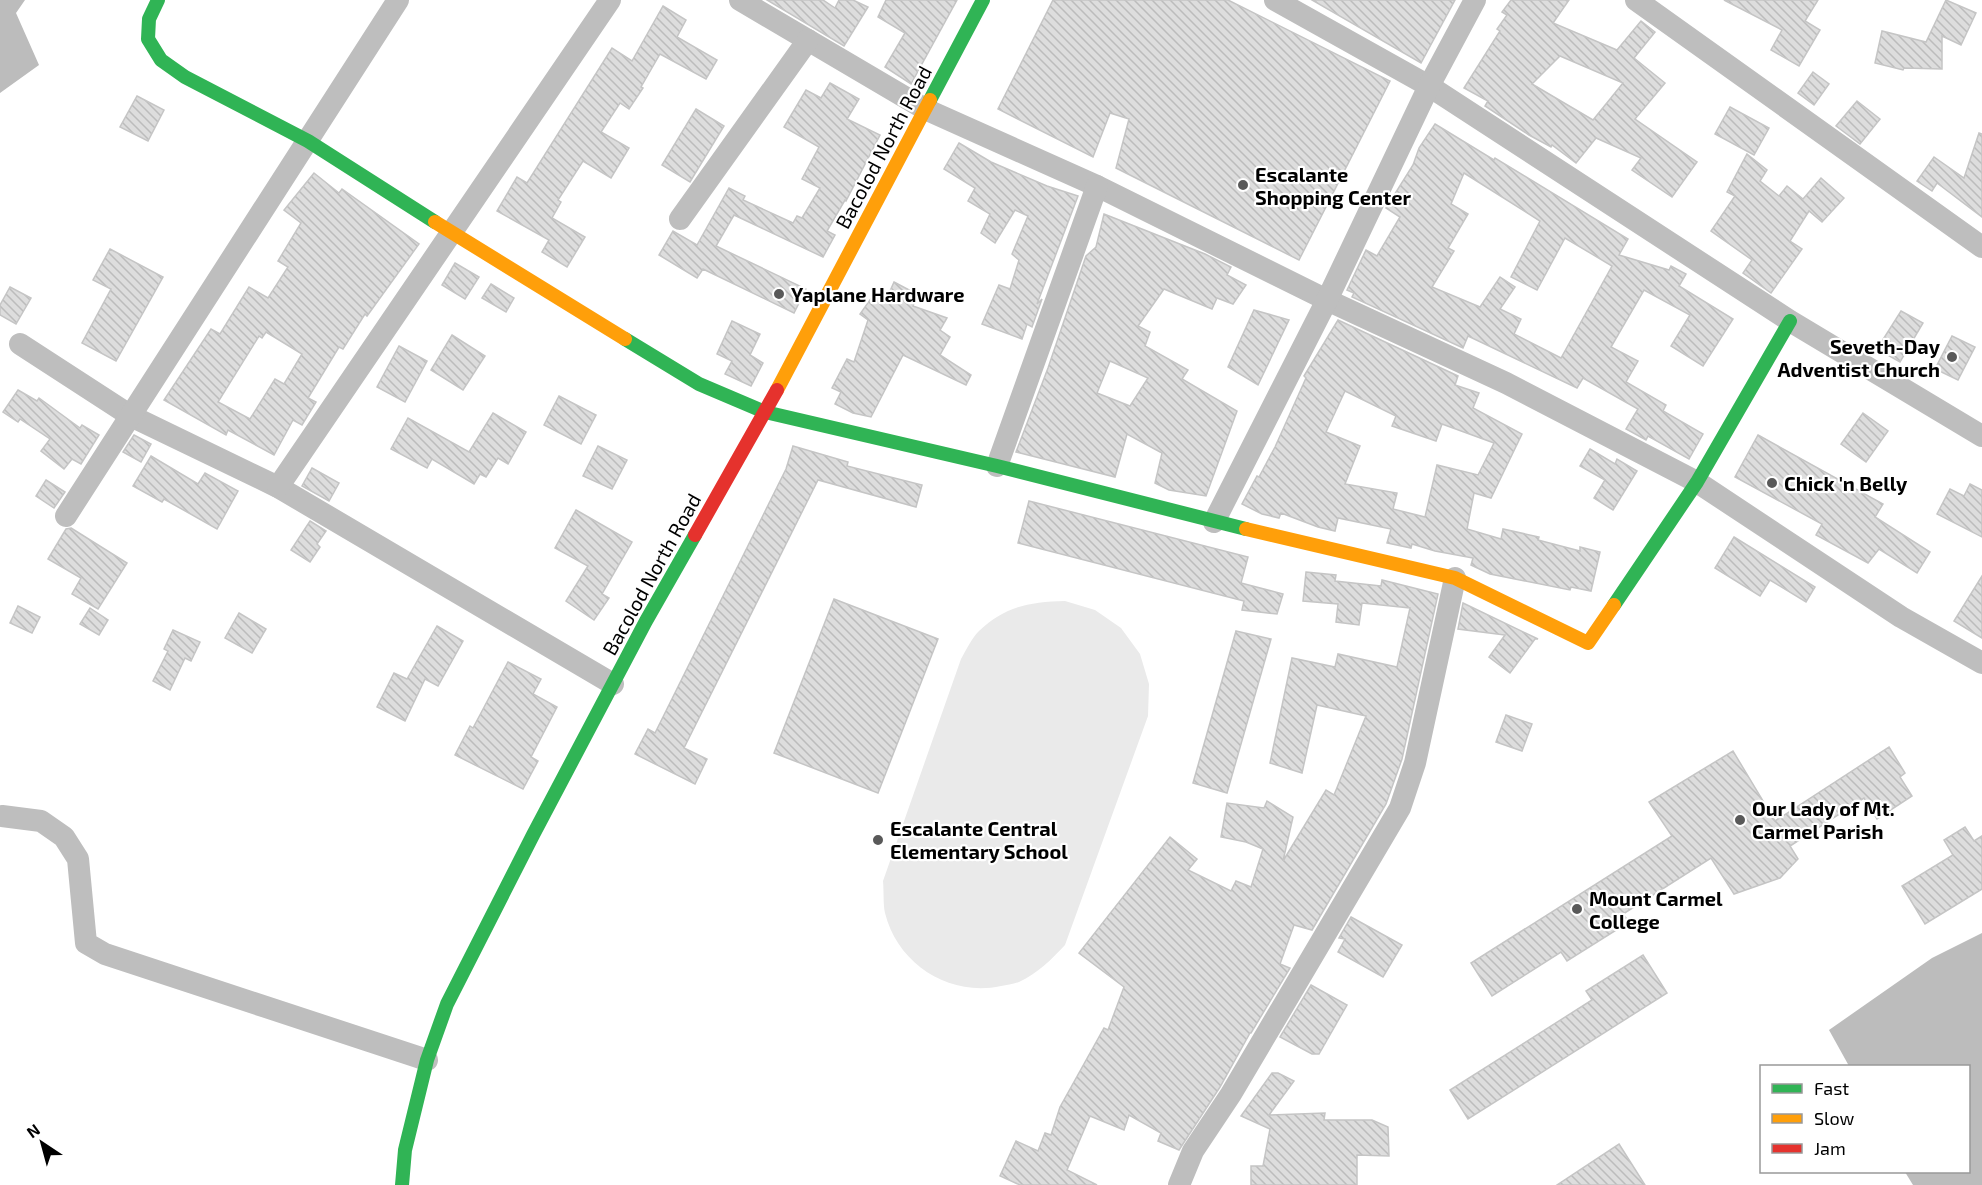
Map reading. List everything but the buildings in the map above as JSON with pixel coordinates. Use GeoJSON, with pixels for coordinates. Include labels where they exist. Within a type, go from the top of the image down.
{"type":"FeatureCollection","features":[{"type":"Feature","properties":{"kind":"main road"},"geometry":{"type":"LineString","coordinates":[[158,0],[149,19],[148,39],[162,60],[185,77],[308,141],[451,232],[699,384],[765,412],[997,466],[1214,522],[1455,578],[1588,643],[1696,482],[1790,321]]}},
{"type":"Feature","properties":{"kind":"main road","name":"Bacolod North Road"},"geometry":{"type":"LineString","coordinates":[[402,1185],[405,1150],[427,1060],[447,1004],[533,834],[646,621],[765,412],[983,0]]}},
{"type":"Feature","properties":{"kind":"street"},"geometry":{"type":"LineString","coordinates":[[66,516],[398,0]]}},
{"type":"Feature","properties":{"kind":"street"},"geometry":{"type":"LineString","coordinates":[[278,487],[610,0]]}},
{"type":"Feature","properties":{"kind":"street"},"geometry":{"type":"LineString","coordinates":[[740,0],[925,109],[1097,186],[1327,300],[1506,383],[1696,482],[1901,617],[1982,663]]}},
{"type":"Feature","properties":{"kind":"street"},"geometry":{"type":"LineString","coordinates":[[1275,0],[1429,86],[1790,321],[1982,436]]}},
{"type":"Feature","properties":{"kind":"street"},"geometry":{"type":"LineString","coordinates":[[1214,522],[1327,300],[1429,86],[1475,0]]}},
{"type":"Feature","properties":{"kind":"street"},"geometry":{"type":"LineString","coordinates":[[1636,0],[1982,247]]}},
{"type":"Feature","properties":{"kind":"street"},"geometry":{"type":"LineString","coordinates":[[680,219],[808,40]]}},
{"type":"Feature","properties":{"kind":"street"},"geometry":{"type":"LineString","coordinates":[[997,466],[1097,186]]}},
{"type":"Feature","properties":{"kind":"street"},"geometry":{"type":"LineString","coordinates":[[20,344],[131,416],[278,487],[613,684]]}},
{"type":"Feature","properties":{"kind":"street"},"geometry":{"type":"LineString","coordinates":[[1179,1185],[1193,1151],[1232,1094],[1400,808],[1415,763],[1455,578]]}},
{"type":"Feature","properties":{"kind":"street"},"geometry":{"type":"LineString","coordinates":[[2,816],[41,821],[64,837],[78,859],[86,943],[105,954],[427,1060]]}},
{"type":"Feature","properties":{"kind":"shaded area"},"geometry":{"type":"Polygon","coordinates":[[[0,0],[25,0],[16,13],[39,65],[0,93],[0,0]]]}},
{"type":"Feature","properties":{"kind":"shaded area"},"geometry":{"type":"Polygon","coordinates":[[[1065,601],[1095,610],[1121,628],[1140,654],[1149,684],[1148,716],[1065,945],[1038,970],[1017,983],[982,988],[963,987],[929,973],[901,948],[885,913],[883,881],[961,659],[972,641],[979,631],[1008,611],[1029,604],[1065,601]]]}},
{"type":"Feature","properties":{"kind":"shaded area"},"geometry":{"type":"Polygon","coordinates":[[[1982,933],[1982,1185],[1913,1185],[1906,1173],[1970,1173],[1970,1065],[1848,1065],[1829,1030],[1932,958],[1982,933]]]}},
{"type":"Feature","properties":{"kind":"traffic: fast"},"geometry":{"type":"LineString","coordinates":[[158,0],[149,19],[148,39],[161,60],[185,77],[308,141],[435,222]]}},
{"type":"Feature","properties":{"kind":"traffic: fast"},"geometry":{"type":"LineString","coordinates":[[930,100],[983,0]]}},
{"type":"Feature","properties":{"kind":"traffic: fast"},"geometry":{"type":"LineString","coordinates":[[1614,605],[1697,482],[1790,321]]}},
{"type":"Feature","properties":{"kind":"traffic: fast"},"geometry":{"type":"LineString","coordinates":[[625,339],[699,384],[765,412],[997,466],[1246,529]]}},
{"type":"Feature","properties":{"kind":"traffic: fast"},"geometry":{"type":"LineString","coordinates":[[402,1185],[405,1150],[427,1060],[447,1004],[646,621],[695,535]]}},
{"type":"Feature","properties":{"kind":"traffic: slow"},"geometry":{"type":"LineString","coordinates":[[777,390],[930,100]]}},
{"type":"Feature","properties":{"kind":"traffic: slow"},"geometry":{"type":"LineString","coordinates":[[435,222],[625,339]]}},
{"type":"Feature","properties":{"kind":"traffic: slow"},"geometry":{"type":"LineString","coordinates":[[1246,529],[1455,578],[1588,643],[1614,605]]}},
{"type":"Feature","properties":{"kind":"traffic: jam"},"geometry":{"type":"LineString","coordinates":[[695,535],[777,390]]}},
{"type":"Feature","properties":{"kind":"place","name":"Escalante Shopping Center"},"geometry":{"type":"Point","coordinates":[1243,185]}},
{"type":"Feature","properties":{"kind":"place","name":"Yaplane Hardware"},"geometry":{"type":"Point","coordinates":[779,294]}},
{"type":"Feature","properties":{"kind":"place","name":"Seveth-Day Adventist Church"},"geometry":{"type":"Point","coordinates":[1952,357]}},
{"type":"Feature","properties":{"kind":"place","name":"Chick 'n Belly"},"geometry":{"type":"Point","coordinates":[1772,483]}},
{"type":"Feature","properties":{"kind":"place","name":"Our Lady of Mt. Carmel Parish"},"geometry":{"type":"Point","coordinates":[1740,820]}},
{"type":"Feature","properties":{"kind":"place","name":"Escalante Central Elementary School"},"geometry":{"type":"Point","coordinates":[878,840]}},
{"type":"Feature","properties":{"kind":"place","name":"Mount Carmel College"},"geometry":{"type":"Point","coordinates":[1577,909]}}]}
